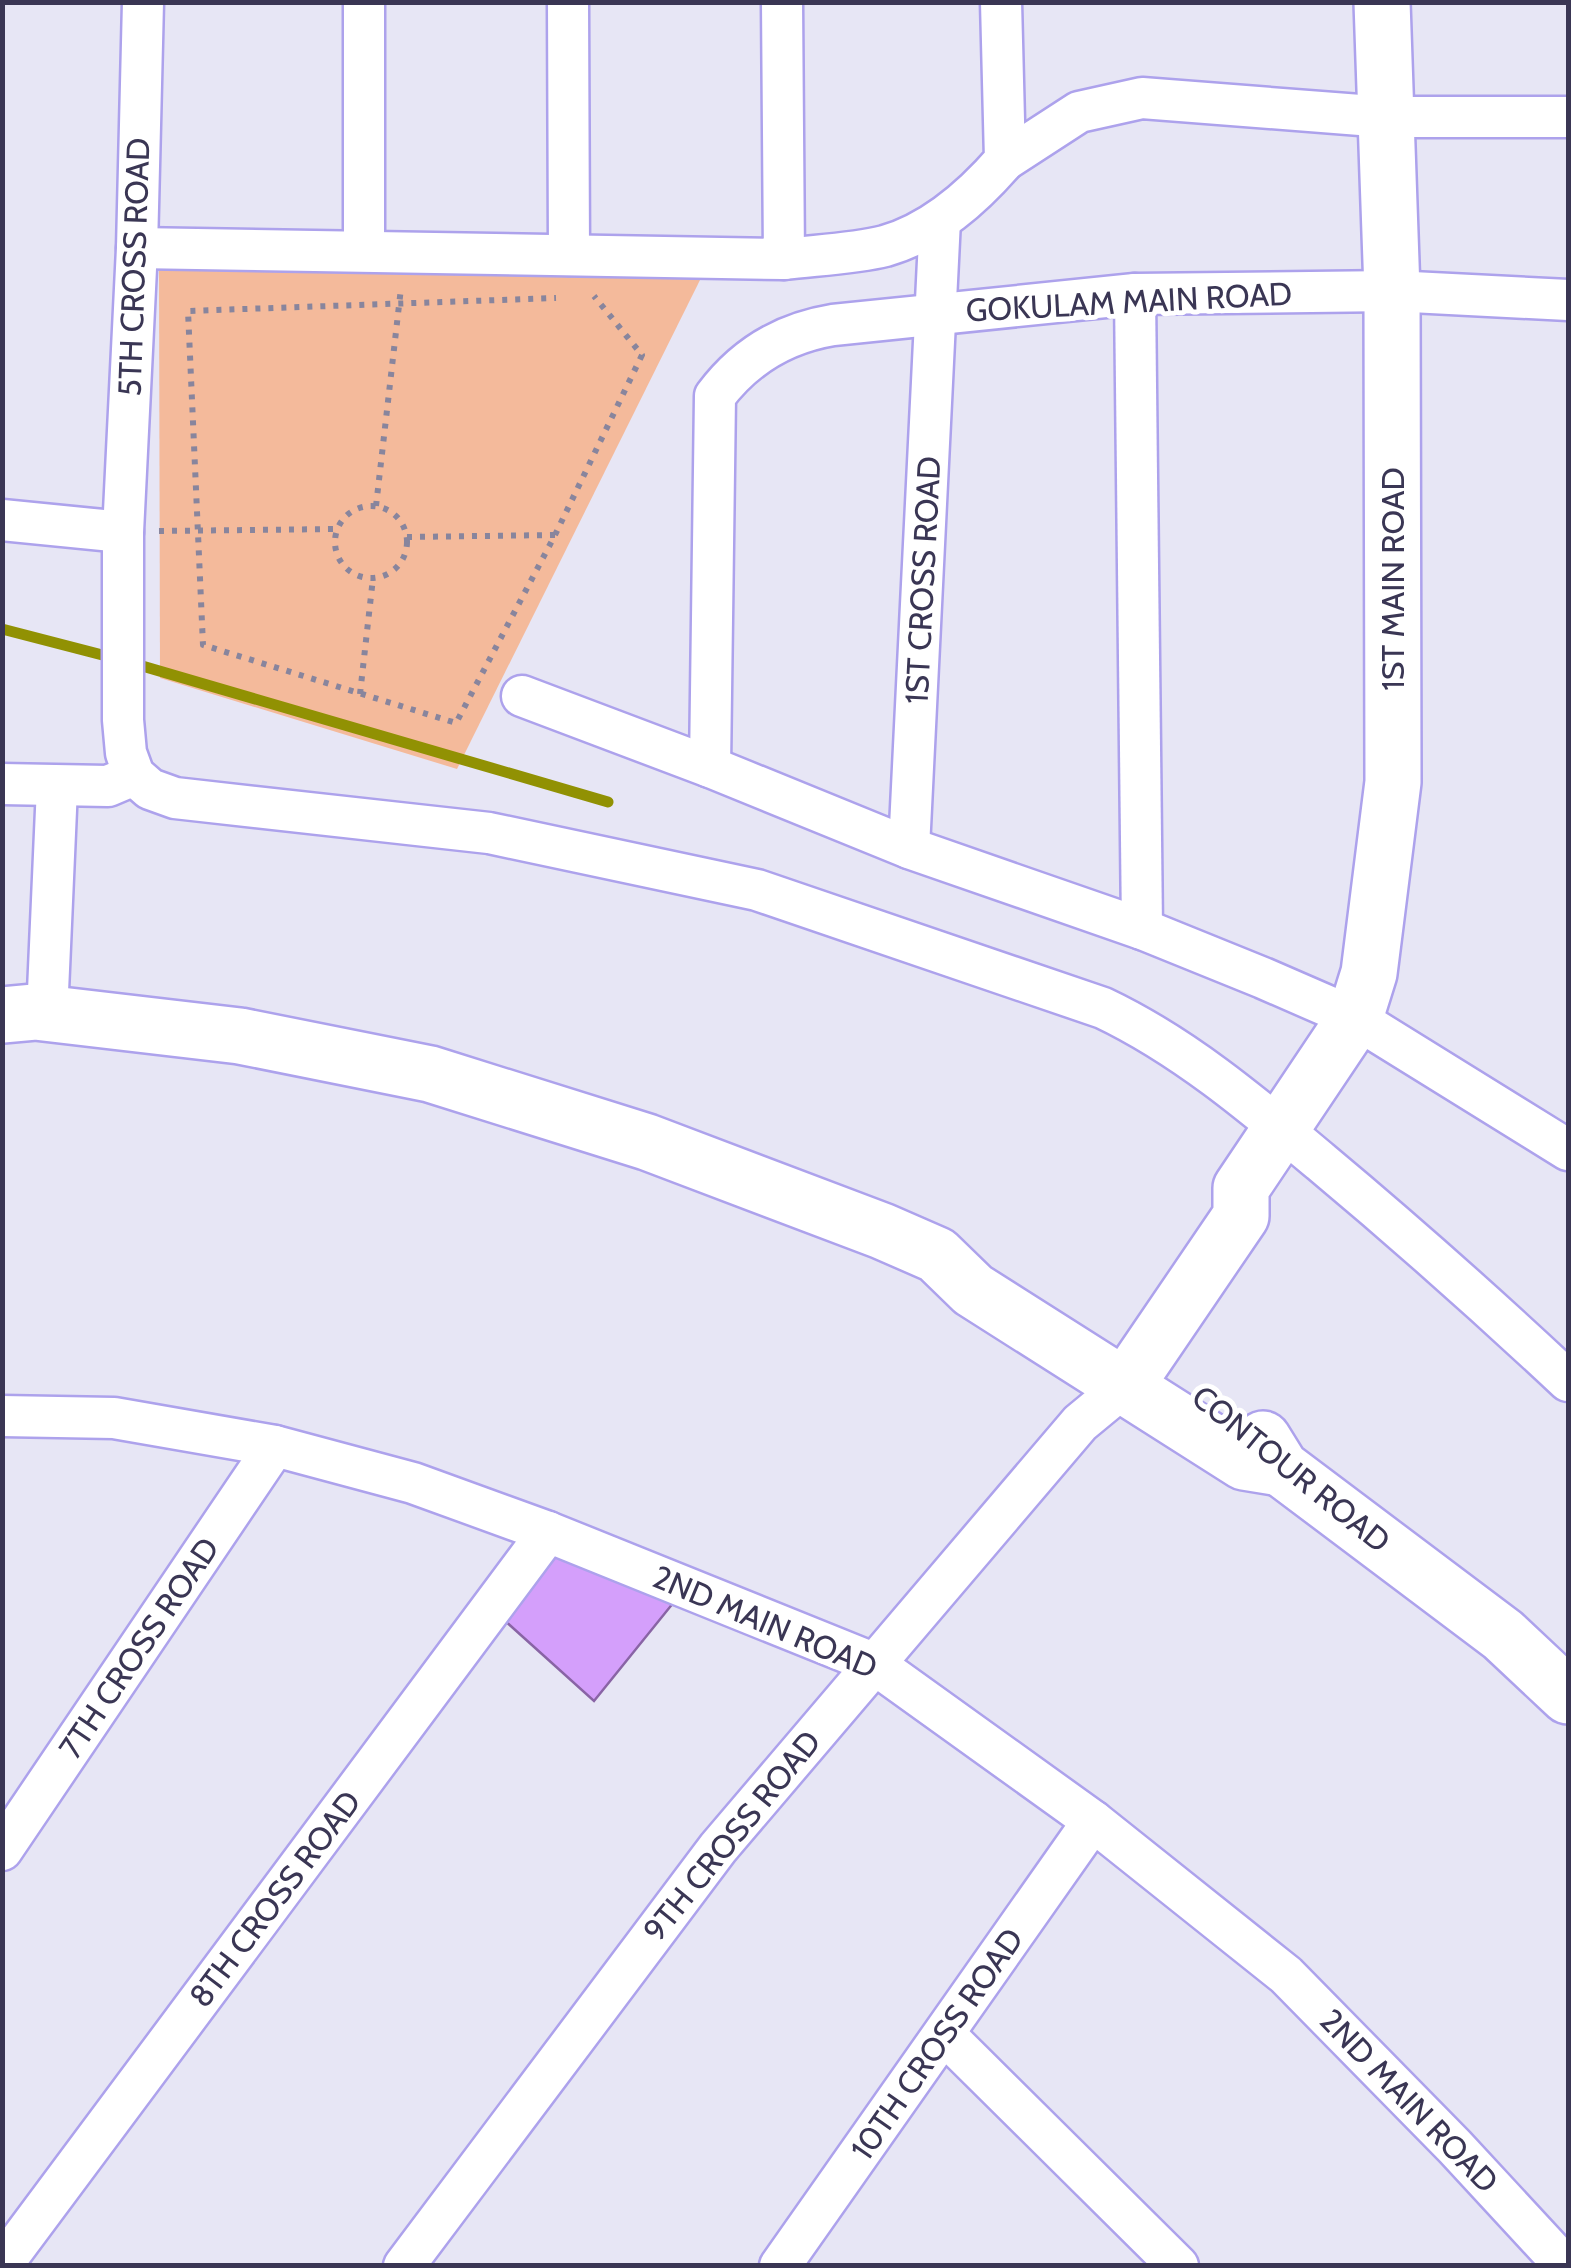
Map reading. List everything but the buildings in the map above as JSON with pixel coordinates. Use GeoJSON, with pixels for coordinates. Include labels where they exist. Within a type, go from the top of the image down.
{"type":"FeatureCollection","features":[{"type":"Feature","properties":{"kind":"main road","name":"1ST MAIN ROAD"},"geometry":{"type":"LineString","coordinates":[[1121,1361],[1217,1196],[1242,1188],[1356,1018],[1369,974],[1393,782],[1392,291],[1382,2]]}},
{"type":"Feature","properties":{"kind":"main road","name":"CONTOUR ROAD"},"geometry":{"type":"LineString","coordinates":[[25,1015],[240,1036],[430,1074],[647,1142],[937,1255],[973,1290],[1121,1361],[1261,1436],[1281,1468],[1502,1636],[1568,1696]]}},
{"type":"Feature","properties":{"kind":"street","name":"5TH CROSS ROAD"},"geometry":{"type":"LineString","coordinates":[[134,775],[126,753],[124,720],[123,532],[137,248],[143,2]]}},
{"type":"Feature","properties":{"kind":"street"},"geometry":{"type":"LineString","coordinates":[[364,2],[364,252]]}},
{"type":"Feature","properties":{"kind":"street"},"geometry":{"type":"LineString","coordinates":[[568,2],[569,255]]}},
{"type":"Feature","properties":{"kind":"street"},"geometry":{"type":"LineString","coordinates":[[782,2],[784,260]]}},
{"type":"Feature","properties":{"kind":"street"},"geometry":{"type":"LineString","coordinates":[[1002,2],[1005,160]]}},
{"type":"Feature","properties":{"kind":"street"},"geometry":{"type":"LineString","coordinates":[[137,248],[784,260],[886,246],[938,271],[976,193],[1005,160],[1079,112],[1142,98],[1386,116],[1568,117]]}},
{"type":"Feature","properties":{"kind":"street","name":"GOKULAM MAIN ROAD"},"geometry":{"type":"LineString","coordinates":[[710,767],[715,396],[734,371],[754,354],[938,271],[1134,294],[1392,291],[1568,300]]}},
{"type":"Feature","properties":{"kind":"street","name":"1ST CROSS ROAD"},"geometry":{"type":"LineString","coordinates":[[909,848],[938,271]]}},
{"type":"Feature","properties":{"kind":"street"},"geometry":{"type":"LineString","coordinates":[[1134,294],[1142,930]]}},
{"type":"Feature","properties":{"kind":"street"},"geometry":{"type":"LineString","coordinates":[[2,520],[123,532]]}},
{"type":"Feature","properties":{"kind":"street"},"geometry":{"type":"LineString","coordinates":[[522,696],[909,848],[1142,930],[1356,1018],[1568,1150]]}},
{"type":"Feature","properties":{"kind":"street"},"geometry":{"type":"LineString","coordinates":[[2,784],[108,786],[134,775],[150,789],[174,798],[489,833],[756,890],[1103,1008],[1174,1047],[1283,1130],[1440,1261],[1568,1381]]}},
{"type":"Feature","properties":{"kind":"street"},"geometry":{"type":"LineString","coordinates":[[25,1015],[57,787]]}},
{"type":"Feature","properties":{"kind":"street","name":"9TH CROSS ROAD"},"geometry":{"type":"LineString","coordinates":[[404,2266],[718,1848],[1080,1423],[1121,1361]]}},
{"type":"Feature","properties":{"kind":"street","name":"2ND MAIN ROAD"},"geometry":{"type":"LineString","coordinates":[[2,1416],[114,1418],[275,1446],[413,1483],[548,1532],[873,1663],[1094,1822],[1286,1975],[1455,2146],[1565,2266]]}},
{"type":"Feature","properties":{"kind":"street","name":"7TH CROSS ROAD"},"geometry":{"type":"LineString","coordinates":[[2,1850],[275,1446]]}},
{"type":"Feature","properties":{"kind":"street","name":"8TH CROSS ROAD"},"geometry":{"type":"LineString","coordinates":[[2,2266],[548,1532]]}},
{"type":"Feature","properties":{"kind":"street","name":"10TH CROSS ROAD"},"geometry":{"type":"LineString","coordinates":[[792,2261],[944,2034],[1094,1822]]}},
{"type":"Feature","properties":{"kind":"street"},"geometry":{"type":"LineString","coordinates":[[944,2034],[1178,2266]]}},
{"type":"Feature","properties":{"kind":"path"},"geometry":{"type":"LineString","coordinates":[[376,506],[405,252]]}},
{"type":"Feature","properties":{"kind":"path"},"geometry":{"type":"LineString","coordinates":[[556,298],[188,311],[203,645],[456,723],[555,535],[642,355],[596,296],[576,297]]}},
{"type":"Feature","properties":{"kind":"path"},"geometry":{"type":"LineString","coordinates":[[376,506],[396,516],[407,537],[403,560],[388,574],[374,578],[351,572],[337,552],[338,529],[352,511],[376,506]]}},
{"type":"Feature","properties":{"kind":"path"},"geometry":{"type":"LineString","coordinates":[[198,533],[338,529]]}},
{"type":"Feature","properties":{"kind":"path"},"geometry":{"type":"LineString","coordinates":[[407,537],[555,535]]}},
{"type":"Feature","properties":{"kind":"path"},"geometry":{"type":"LineString","coordinates":[[360,694],[374,578]]}},
{"type":"Feature","properties":{"kind":"shaded area"},"geometry":{"type":"Polygon","coordinates":[[[159,267],[703,274],[457,769],[160,678],[159,267]]]}},
{"type":"Feature","properties":{"kind":"waterway"},"geometry":{"type":"LineString","coordinates":[[2,629],[114,658]]}},
{"type":"Feature","properties":{"kind":"waterway"},"geometry":{"type":"LineString","coordinates":[[132,663],[608,802]]}}]}
